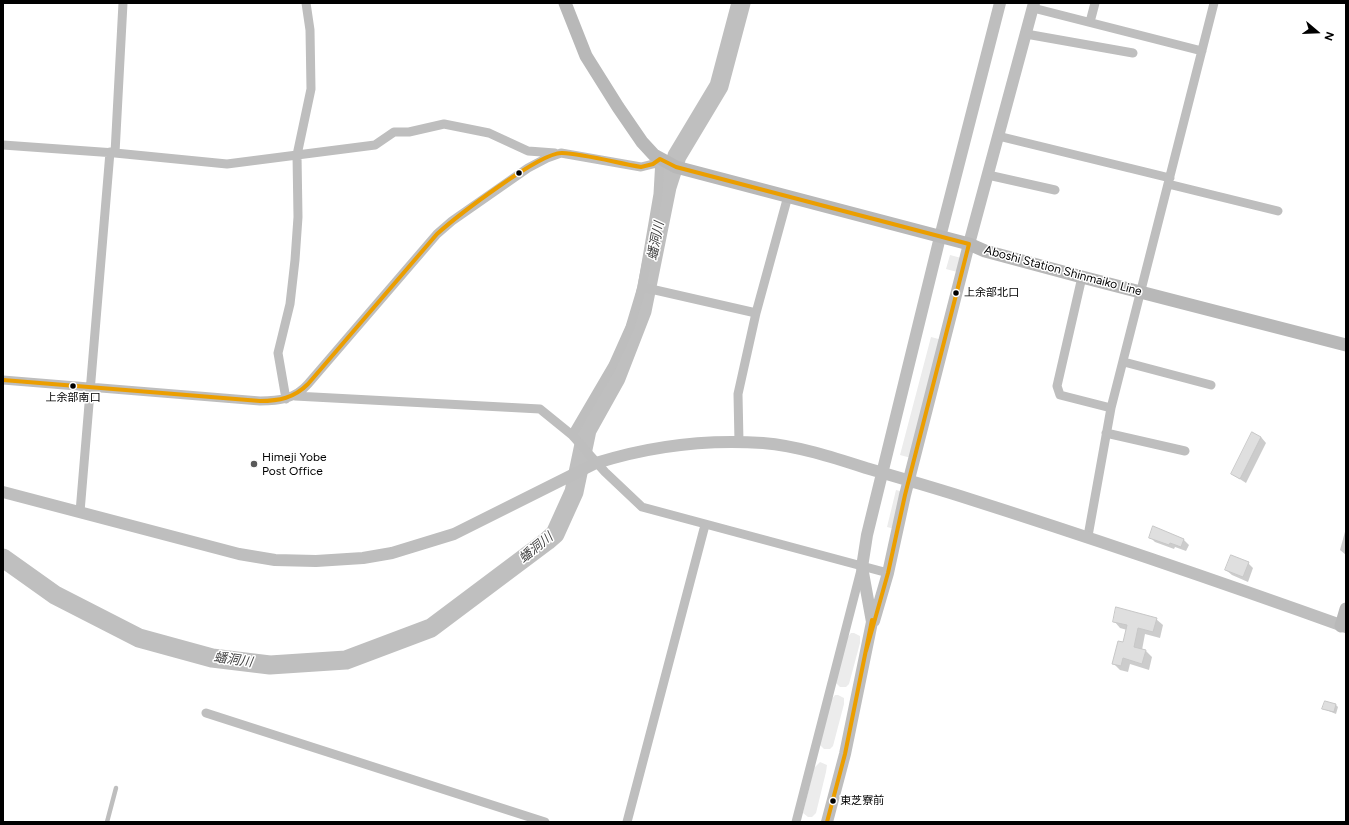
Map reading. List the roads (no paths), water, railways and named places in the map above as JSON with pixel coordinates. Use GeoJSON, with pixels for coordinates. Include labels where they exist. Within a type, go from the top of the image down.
{"type":"FeatureCollection","features":[{"type":"Feature","properties":{"kind":"main road","name":"Aboshi Station Shinmaiko Line"},"geometry":{"type":"LineString","coordinates":[[565,3],[586,56],[618,107],[642,142],[668,163],[969,244],[985,251],[1346,345]]}},
{"type":"Feature","properties":{"kind":"main road"},"geometry":{"type":"LineString","coordinates":[[1343,627],[1346,609]]}},
{"type":"Feature","properties":{"kind":"street"},"geometry":{"type":"LineString","coordinates":[[80,512],[113,153],[123,3]]}},
{"type":"Feature","properties":{"kind":"street"},"geometry":{"type":"LineString","coordinates":[[286,399],[278,354],[290,304],[295,260],[298,217],[297,155],[311,89],[310,30],[306,3]]}},
{"type":"Feature","properties":{"kind":"street"},"geometry":{"type":"LineString","coordinates":[[796,822],[862,567],[882,472],[1000,3]]}},
{"type":"Feature","properties":{"kind":"street"},"geometry":{"type":"LineString","coordinates":[[1090,22],[1095,3]]}},
{"type":"Feature","properties":{"kind":"street"},"geometry":{"type":"LineString","coordinates":[[1088,536],[1111,408],[1124,362],[1214,3]]}},
{"type":"Feature","properties":{"kind":"street"},"geometry":{"type":"LineString","coordinates":[[866,651],[888,573],[909,480],[969,244],[1033,6],[1202,51]]}},
{"type":"Feature","properties":{"kind":"street"},"geometry":{"type":"LineString","coordinates":[[1026,34],[1133,53]]}},
{"type":"Feature","properties":{"kind":"street"},"geometry":{"type":"LineString","coordinates":[[3,146],[113,153],[227,164],[375,145],[394,132],[409,132],[444,124],[489,133],[528,151],[561,154],[641,167],[653,164],[668,163],[658,194],[642,287],[630,327],[613,365],[572,435]]}},
{"type":"Feature","properties":{"kind":"street"},"geometry":{"type":"LineString","coordinates":[[998,136],[1278,211]]}},
{"type":"Feature","properties":{"kind":"street"},"geometry":{"type":"LineString","coordinates":[[295,396],[308,384],[441,230],[528,168],[547,158],[561,154]]}},
{"type":"Feature","properties":{"kind":"street"},"geometry":{"type":"LineString","coordinates":[[988,175],[1055,190]]}},
{"type":"Feature","properties":{"kind":"street"},"geometry":{"type":"LineString","coordinates":[[739,442],[738,394],[756,313],[788,196]]}},
{"type":"Feature","properties":{"kind":"street"},"geometry":{"type":"LineString","coordinates":[[1082,277],[1057,386],[1060,395],[1111,408]]}},
{"type":"Feature","properties":{"kind":"street"},"geometry":{"type":"LineString","coordinates":[[642,287],[756,313]]}},
{"type":"Feature","properties":{"kind":"street"},"geometry":{"type":"LineString","coordinates":[[1124,362],[1211,385]]}},
{"type":"Feature","properties":{"kind":"street"},"geometry":{"type":"LineString","coordinates":[[3,380],[253,401],[286,399],[295,396],[540,409],[572,435],[596,463],[642,507],[888,573]]}},
{"type":"Feature","properties":{"kind":"street"},"geometry":{"type":"LineString","coordinates":[[1106,434],[1184,451]]}},
{"type":"Feature","properties":{"kind":"street"},"geometry":{"type":"LineString","coordinates":[[3,492],[252,556],[295,561],[335,560],[392,552],[454,534],[596,463],[620,456],[660,447],[693,443],[739,442],[765,444],[813,452],[909,480],[1088,536],[1343,627]]}},
{"type":"Feature","properties":{"kind":"street"},"geometry":{"type":"LineString","coordinates":[[626,822],[705,525]]}},
{"type":"Feature","properties":{"kind":"street"},"geometry":{"type":"LineString","coordinates":[[827,822],[845,754],[872,622],[862,567]]}},
{"type":"Feature","properties":{"kind":"street"},"geometry":{"type":"LineString","coordinates":[[206,713],[545,822]]}},
{"type":"Feature","properties":{"kind":"lane"},"geometry":{"type":"LineString","coordinates":[[107,822],[116,788]]}},
{"type":"Feature","properties":{"kind":"waterway","name":"蟠洞川"},"geometry":{"type":"LineString","coordinates":[[3,558],[55,595],[139,638],[212,658],[270,665],[346,660],[431,628],[547,541],[555,534],[574,492],[587,430],[616,378],[642,311],[667,187],[677,156],[719,86],[741,3]]}},
{"type":"Feature","properties":{"kind":"place","name":"上余部北口"},"geometry":{"type":"Point","coordinates":[956,293]}},
{"type":"Feature","properties":{"kind":"place","name":"上余部南口"},"geometry":{"type":"Point","coordinates":[73,386]}},
{"type":"Feature","properties":{"kind":"place","name":"Himeji Yobe Post Office"},"geometry":{"type":"Point","coordinates":[254,464]}},
{"type":"Feature","properties":{"kind":"place","name":"東芝寮前"},"geometry":{"type":"Point","coordinates":[833,801]}}]}
